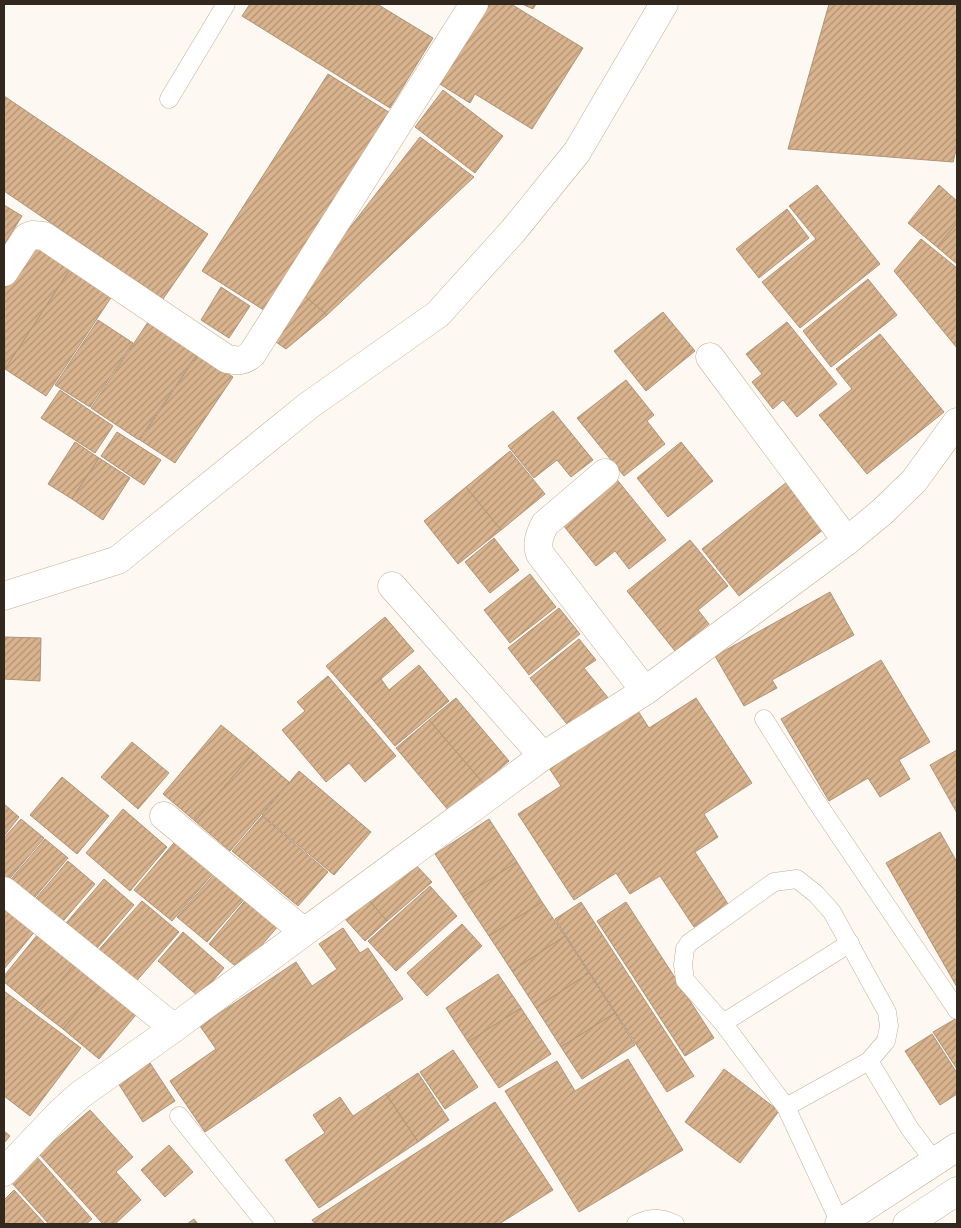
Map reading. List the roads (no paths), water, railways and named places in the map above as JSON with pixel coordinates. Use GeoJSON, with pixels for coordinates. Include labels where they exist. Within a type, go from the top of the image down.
{"type":"FeatureCollection","features":[{"type":"Feature","properties":{"kind":"street"},"geometry":{"type":"LineString","coordinates":[[4,272],[27,237],[32,235],[44,236],[227,359],[246,360],[257,346],[474,4]]}},
{"type":"Feature","properties":{"kind":"street"},"geometry":{"type":"LineString","coordinates":[[4,596],[118,560],[308,406],[438,314],[512,231],[577,152],[664,4]]}},
{"type":"Feature","properties":{"kind":"street"},"geometry":{"type":"LineString","coordinates":[[710,357],[847,541]]}},
{"type":"Feature","properties":{"kind":"street"},"geometry":{"type":"LineString","coordinates":[[4,1172],[59,1114],[80,1095],[543,756],[645,690],[847,541],[882,512],[914,481],[957,422]]}},
{"type":"Feature","properties":{"kind":"street"},"geometry":{"type":"LineString","coordinates":[[605,473],[545,524],[538,546],[540,554],[645,690]]}},
{"type":"Feature","properties":{"kind":"street"},"geometry":{"type":"LineString","coordinates":[[392,586],[543,756]]}},
{"type":"Feature","properties":{"kind":"street"},"geometry":{"type":"LineString","coordinates":[[164,816],[304,931]]}},
{"type":"Feature","properties":{"kind":"street"},"geometry":{"type":"LineString","coordinates":[[4,891],[174,1028]]}},
{"type":"Feature","properties":{"kind":"street"},"geometry":{"type":"LineString","coordinates":[[840,1224],[946,1155]]}},
{"type":"Feature","properties":{"kind":"street"},"geometry":{"type":"LineString","coordinates":[[907,1224],[957,1191]]}},
{"type":"Feature","properties":{"kind":"lane"},"geometry":{"type":"LineString","coordinates":[[169,99],[226,4]]}},
{"type":"Feature","properties":{"kind":"lane"},"geometry":{"type":"LineString","coordinates":[[764,719],[814,798],[957,1010]]}},
{"type":"Feature","properties":{"kind":"lane"},"geometry":{"type":"LineString","coordinates":[[786,1107],[869,1061],[886,1041],[888,1026],[887,1012],[832,912],[810,889],[797,879],[774,882],[689,943],[685,949],[683,965],[685,980],[723,1023],[786,1107],[840,1224]]}},
{"type":"Feature","properties":{"kind":"lane"},"geometry":{"type":"LineString","coordinates":[[723,1023],[850,943]]}},
{"type":"Feature","properties":{"kind":"lane"},"geometry":{"type":"LineString","coordinates":[[869,1061],[910,1129],[946,1155]]}},
{"type":"Feature","properties":{"kind":"lane"},"geometry":{"type":"LineString","coordinates":[[179,1116],[266,1224]]}},
{"type":"Feature","properties":{"kind":"lane"},"geometry":{"type":"LineString","coordinates":[[636,1224],[648,1219],[665,1220],[675,1224]]}}]}
